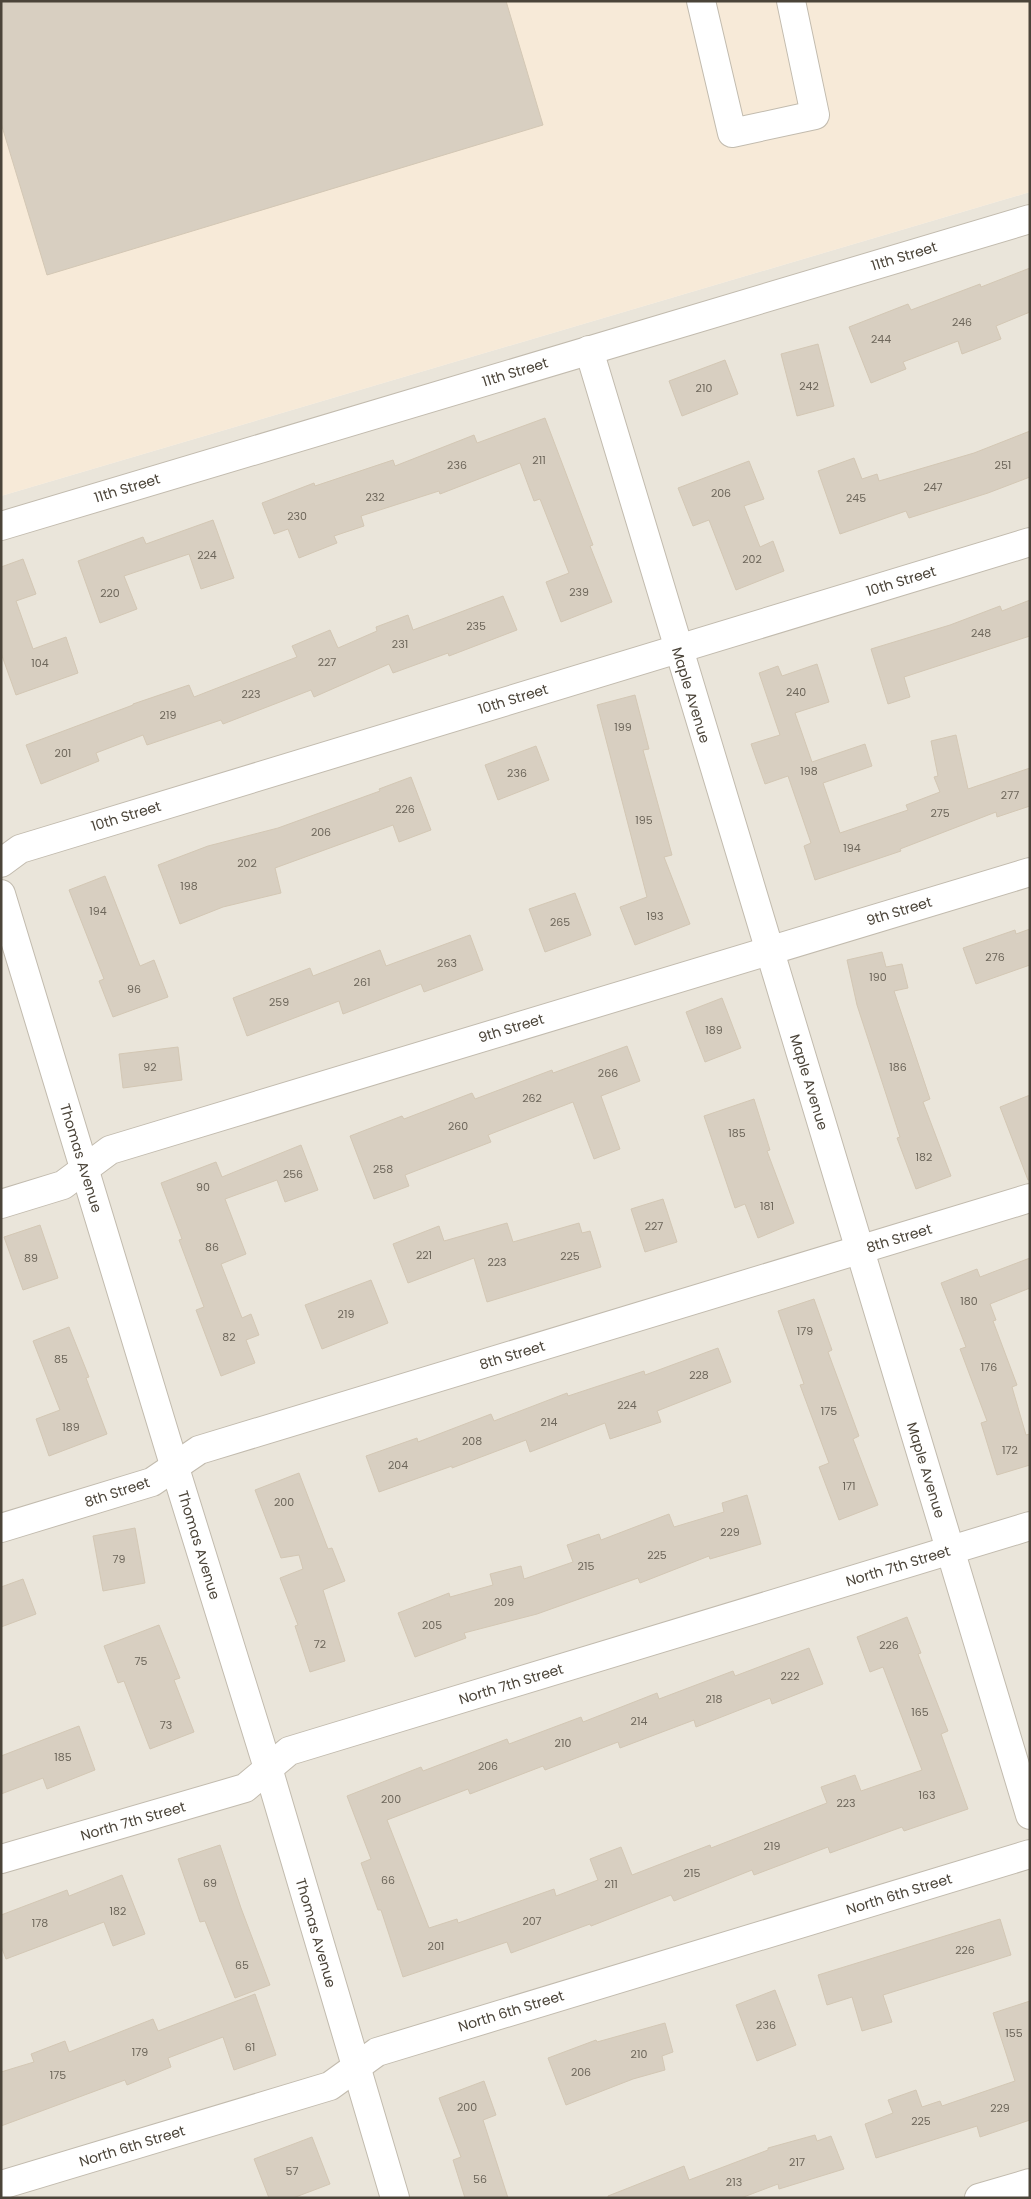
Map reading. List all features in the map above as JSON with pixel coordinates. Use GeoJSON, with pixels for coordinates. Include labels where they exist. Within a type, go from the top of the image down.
{"type":"FeatureCollection","features":[{"type":"Feature","properties":{"kind":"street"},"geometry":{"type":"LineString","coordinates":[[701,1],[732,133],[815,115],[791,1]]}},
{"type":"Feature","properties":{"kind":"street","name":"11th Street"},"geometry":{"type":"LineString","coordinates":[[1,526],[1030,219]]}},
{"type":"Feature","properties":{"kind":"street","name":"Maple Avenue"},"geometry":{"type":"LineString","coordinates":[[589,350],[1030,1815]]}},
{"type":"Feature","properties":{"kind":"street","name":"10th Street"},"geometry":{"type":"LineString","coordinates":[[1,863],[20,849],[1030,542]]}},
{"type":"Feature","properties":{"kind":"street","name":"9th Street"},"geometry":{"type":"LineString","coordinates":[[1,1204],[63,1185],[110,1150],[1030,872]]}},
{"type":"Feature","properties":{"kind":"street","name":"Thomas Avenue"},"geometry":{"type":"LineString","coordinates":[[1,894],[268,1768],[395,2198]]}},
{"type":"Feature","properties":{"kind":"street","name":"8th Street"},"geometry":{"type":"LineString","coordinates":[[1,1528],[152,1482],[199,1450],[1030,1198]]}},
{"type":"Feature","properties":{"kind":"street","name":"North 7th Street"},"geometry":{"type":"LineString","coordinates":[[1,1859],[245,1788],[290,1751],[1030,1526]]}},
{"type":"Feature","properties":{"kind":"street","name":"North 6th Street"},"geometry":{"type":"LineString","coordinates":[[1,2185],[330,2086],[377,2052],[1030,1854]]}},
{"type":"Feature","properties":{"kind":"street"},"geometry":{"type":"LineString","coordinates":[[980,2198],[1030,2182]]}},
{"type":"Feature","properties":{"kind":"shaded area"},"geometry":{"type":"Polygon","coordinates":[[[1,1],[1030,1],[1030,192],[1,496],[1,1]]]}},
{"type":"Feature","properties":{"kind":"shaded area"},"geometry":{"type":"Polygon","coordinates":[[[1030,192],[1030,2198],[1,2198],[1,496],[1030,192]]]}},
{"type":"Feature","properties":{"kind":"building"},"geometry":{"type":"Polygon","coordinates":[[[1,1],[506,1],[543,125],[47,275],[1,123],[1,1]]]}},
{"type":"Feature","properties":{"kind":"building"},"geometry":{"type":"Polygon","coordinates":[[[1030,268],[1030,312],[996,326],[1001,339],[962,354],[958,341],[903,362],[906,369],[871,383],[849,327],[908,304],[911,310],[980,284],[981,287],[1030,268]]]}},
{"type":"Feature","properties":{"kind":"building"},"geometry":{"type":"Polygon","coordinates":[[[818,344],[834,406],[797,416],[781,354],[818,344]]]}},
{"type":"Feature","properties":{"kind":"building"},"geometry":{"type":"Polygon","coordinates":[[[725,360],[738,394],[682,416],[669,381],[725,360]]]}},
{"type":"Feature","properties":{"kind":"building"},"geometry":{"type":"Polygon","coordinates":[[[545,418],[593,545],[590,546],[612,602],[561,622],[546,582],[569,573],[540,499],[534,501],[520,463],[440,494],[439,491],[361,516],[364,526],[334,536],[337,543],[299,558],[288,529],[274,534],[262,503],[314,483],[315,486],[393,460],[395,466],[474,435],[477,443],[545,418]]]}},
{"type":"Feature","properties":{"kind":"building"},"geometry":{"type":"Polygon","coordinates":[[[1030,431],[1030,477],[988,493],[909,518],[906,511],[840,534],[818,471],[854,458],[862,479],[877,474],[879,481],[974,453],[1030,431]]]}},
{"type":"Feature","properties":{"kind":"building"},"geometry":{"type":"Polygon","coordinates":[[[749,461],[764,499],[744,506],[760,547],[773,541],[784,571],[736,590],[709,520],[693,526],[678,488],[749,461]]]}},
{"type":"Feature","properties":{"kind":"building"},"geometry":{"type":"Polygon","coordinates":[[[213,520],[234,578],[201,589],[189,554],[124,576],[137,609],[100,623],[78,561],[143,537],[146,544],[213,520]]]}},
{"type":"Feature","properties":{"kind":"building"},"geometry":{"type":"Polygon","coordinates":[[[23,559],[36,594],[16,601],[33,649],[66,637],[78,673],[16,695],[1,653],[1,567],[23,559]]]}},
{"type":"Feature","properties":{"kind":"building"},"geometry":{"type":"Polygon","coordinates":[[[503,596],[517,630],[449,656],[448,653],[393,673],[389,664],[314,697],[311,690],[223,724],[221,720],[147,745],[143,735],[96,753],[99,761],[41,784],[26,745],[133,704],[189,685],[194,697],[297,657],[292,646],[330,630],[338,648],[377,631],[376,627],[408,615],[413,630],[503,596]]]}},
{"type":"Feature","properties":{"kind":"building"},"geometry":{"type":"Polygon","coordinates":[[[1030,600],[1030,636],[904,677],[910,697],[888,704],[871,649],[950,625],[1000,606],[1002,611],[1030,600]]]}},
{"type":"Feature","properties":{"kind":"building"},"geometry":{"type":"Polygon","coordinates":[[[817,664],[829,702],[795,713],[812,762],[865,744],[872,766],[823,783],[840,833],[908,810],[906,805],[940,792],[934,777],[938,776],[931,741],[956,735],[968,789],[1030,768],[1030,806],[997,817],[996,812],[900,849],[901,851],[815,880],[804,846],[811,843],[788,776],[765,784],[751,744],[780,735],[759,673],[778,666],[782,676],[817,664]]]}},
{"type":"Feature","properties":{"kind":"building"},"geometry":{"type":"Polygon","coordinates":[[[635,695],[649,749],[643,750],[672,855],[664,857],[690,924],[635,945],[620,907],[647,897],[597,705],[635,695]]]}},
{"type":"Feature","properties":{"kind":"building"},"geometry":{"type":"Polygon","coordinates":[[[536,746],[549,780],[498,800],[485,765],[536,746]]]}},
{"type":"Feature","properties":{"kind":"building"},"geometry":{"type":"Polygon","coordinates":[[[411,777],[431,830],[399,842],[393,825],[275,868],[281,893],[223,907],[180,924],[158,865],[208,846],[278,828],[380,791],[379,789],[411,777]]]}},
{"type":"Feature","properties":{"kind":"building"},"geometry":{"type":"Polygon","coordinates":[[[105,876],[140,966],[154,960],[168,997],[113,1017],[99,981],[104,979],[69,890],[105,876]]]}},
{"type":"Feature","properties":{"kind":"building"},"geometry":{"type":"Polygon","coordinates":[[[575,893],[591,935],[545,952],[529,909],[575,893]]]}},
{"type":"Feature","properties":{"kind":"building"},"geometry":{"type":"Polygon","coordinates":[[[1030,929],[1030,965],[976,984],[963,948],[1015,930],[1016,934],[1030,929]]]}},
{"type":"Feature","properties":{"kind":"building"},"geometry":{"type":"Polygon","coordinates":[[[470,935],[483,970],[424,992],[421,984],[343,1014],[339,1001],[247,1036],[233,998],[310,968],[313,976],[380,950],[386,966],[470,935]]]}},
{"type":"Feature","properties":{"kind":"building"},"geometry":{"type":"Polygon","coordinates":[[[882,952],[886,967],[902,964],[908,988],[894,991],[930,1099],[923,1102],[951,1176],[916,1189],[897,1138],[900,1137],[857,1005],[847,960],[882,952]]]}},
{"type":"Feature","properties":{"kind":"building"},"geometry":{"type":"Polygon","coordinates":[[[722,998],[741,1048],[705,1062],[686,1012],[722,998]]]}},
{"type":"Feature","properties":{"kind":"building"},"geometry":{"type":"Polygon","coordinates":[[[627,1046],[640,1081],[601,1096],[620,1149],[594,1159],[573,1102],[488,1135],[491,1142],[405,1175],[409,1186],[374,1199],[350,1136],[402,1116],[404,1119],[472,1093],[475,1099],[552,1070],[553,1073],[627,1046]]]}},
{"type":"Feature","properties":{"kind":"building"},"geometry":{"type":"Polygon","coordinates":[[[178,1047],[182,1080],[123,1088],[119,1054],[178,1047]]]}},
{"type":"Feature","properties":{"kind":"building"},"geometry":{"type":"Polygon","coordinates":[[[1030,1095],[1030,1180],[1028,1180],[1000,1107],[1030,1095]]]}},
{"type":"Feature","properties":{"kind":"building"},"geometry":{"type":"Polygon","coordinates":[[[754,1099],[770,1150],[767,1151],[794,1223],[758,1238],[745,1204],[735,1208],[704,1116],[754,1099]]]}},
{"type":"Feature","properties":{"kind":"building"},"geometry":{"type":"Polygon","coordinates":[[[301,1145],[318,1190],[285,1202],[277,1180],[225,1199],[246,1254],[221,1264],[242,1318],[251,1314],[259,1335],[246,1340],[255,1363],[221,1376],[196,1310],[204,1307],[179,1240],[182,1239],[161,1183],[216,1162],[222,1177],[301,1145]]]}},
{"type":"Feature","properties":{"kind":"building"},"geometry":{"type":"Polygon","coordinates":[[[663,1199],[677,1242],[645,1252],[631,1209],[663,1199]]]}},
{"type":"Feature","properties":{"kind":"building"},"geometry":{"type":"Polygon","coordinates":[[[507,1223],[513,1242],[579,1223],[582,1233],[590,1231],[601,1267],[487,1302],[474,1258],[408,1283],[393,1244],[439,1226],[444,1241],[507,1223]]]}},
{"type":"Feature","properties":{"kind":"building"},"geometry":{"type":"Polygon","coordinates":[[[40,1225],[58,1278],[23,1290],[4,1237],[40,1225]]]}},
{"type":"Feature","properties":{"kind":"building"},"geometry":{"type":"Polygon","coordinates":[[[1030,1258],[1030,1288],[990,1304],[996,1320],[993,1321],[1017,1385],[1012,1387],[1026,1435],[1030,1434],[1030,1465],[997,1475],[981,1423],[987,1421],[960,1349],[966,1347],[941,1283],[977,1269],[980,1277],[1030,1258]]]}},
{"type":"Feature","properties":{"kind":"building"},"geometry":{"type":"Polygon","coordinates":[[[371,1280],[388,1323],[322,1349],[305,1305],[371,1280]]]}},
{"type":"Feature","properties":{"kind":"building"},"geometry":{"type":"Polygon","coordinates":[[[814,1299],[832,1350],[828,1352],[859,1436],[853,1439],[878,1505],[839,1520],[819,1467],[829,1463],[800,1385],[804,1384],[778,1311],[814,1299]]]}},
{"type":"Feature","properties":{"kind":"building"},"geometry":{"type":"Polygon","coordinates":[[[69,1327],[89,1377],[86,1378],[107,1434],[49,1456],[36,1419],[60,1410],[33,1341],[69,1327]]]}},
{"type":"Feature","properties":{"kind":"building"},"geometry":{"type":"Polygon","coordinates":[[[718,1348],[731,1382],[657,1411],[661,1422],[610,1439],[605,1423],[530,1452],[526,1440],[452,1468],[452,1466],[379,1492],[366,1456],[417,1438],[418,1442],[491,1414],[494,1421],[567,1393],[568,1396],[644,1371],[645,1375],[718,1348]]]}},
{"type":"Feature","properties":{"kind":"building"},"geometry":{"type":"Polygon","coordinates":[[[299,1473],[328,1549],[332,1548],[345,1581],[323,1590],[345,1661],[310,1672],[295,1626],[298,1625],[280,1578],[303,1569],[299,1555],[281,1558],[255,1490],[299,1473]]]}},
{"type":"Feature","properties":{"kind":"building"},"geometry":{"type":"Polygon","coordinates":[[[747,1495],[761,1544],[710,1559],[709,1556],[640,1583],[638,1578],[537,1614],[464,1633],[466,1638],[415,1657],[398,1613],[449,1593],[450,1597],[493,1585],[490,1574],[521,1566],[524,1579],[573,1562],[567,1545],[599,1534],[601,1540],[669,1514],[674,1527],[724,1512],[722,1503],[747,1495]]]}},
{"type":"Feature","properties":{"kind":"building"},"geometry":{"type":"Polygon","coordinates":[[[135,1528],[145,1583],[103,1591],[93,1536],[135,1528]]]}},
{"type":"Feature","properties":{"kind":"building"},"geometry":{"type":"Polygon","coordinates":[[[23,1579],[36,1614],[1,1627],[1,1587],[23,1579]]]}},
{"type":"Feature","properties":{"kind":"building"},"geometry":{"type":"Polygon","coordinates":[[[907,1617],[921,1653],[918,1654],[948,1731],[941,1734],[968,1809],[904,1831],[902,1827],[830,1853],[828,1847],[754,1875],[752,1870],[674,1901],[671,1895],[591,1926],[590,1924],[511,1953],[507,1942],[403,1977],[381,1910],[378,1910],[361,1863],[371,1859],[347,1796],[421,1767],[423,1771],[507,1739],[509,1744],[581,1717],[583,1722],[657,1693],[659,1699],[733,1671],[735,1676],[809,1648],[823,1684],[772,1704],[770,1698],[696,1727],[694,1720],[620,1748],[618,1742],[545,1770],[543,1766],[470,1794],[468,1789],[387,1820],[429,1928],[457,1919],[458,1923],[554,1889],[556,1896],[598,1880],[590,1859],[621,1847],[632,1875],[710,1845],[711,1848],[827,1803],[821,1787],[855,1775],[861,1791],[922,1770],[883,1667],[870,1672],[857,1637],[907,1617]]]}},
{"type":"Feature","properties":{"kind":"building"},"geometry":{"type":"Polygon","coordinates":[[[159,1625],[180,1678],[174,1680],[194,1732],[150,1749],[124,1681],[118,1683],[104,1646],[159,1625]]]}},
{"type":"Feature","properties":{"kind":"building"},"geometry":{"type":"Polygon","coordinates":[[[79,1726],[95,1770],[47,1789],[43,1778],[1,1794],[1,1756],[79,1726]]]}},
{"type":"Feature","properties":{"kind":"building"},"geometry":{"type":"Polygon","coordinates":[[[220,1845],[270,1985],[235,1998],[205,1921],[200,1922],[178,1859],[220,1845]]]}},
{"type":"Feature","properties":{"kind":"building"},"geometry":{"type":"Polygon","coordinates":[[[122,1875],[145,1934],[113,1946],[104,1922],[6,1959],[1,1946],[1,1915],[67,1890],[69,1896],[122,1875]]]}},
{"type":"Feature","properties":{"kind":"building"},"geometry":{"type":"Polygon","coordinates":[[[1000,1919],[1011,1955],[883,1995],[892,2022],[862,2031],[852,1997],[827,2005],[818,1975],[1000,1919]]]}},
{"type":"Feature","properties":{"kind":"building"},"geometry":{"type":"Polygon","coordinates":[[[775,1990],[796,2045],[757,2061],[736,2005],[775,1990]]]}},
{"type":"Feature","properties":{"kind":"building"},"geometry":{"type":"Polygon","coordinates":[[[255,1994],[276,2055],[234,2070],[223,2037],[168,2058],[171,2067],[127,2085],[125,2080],[1,2126],[1,2072],[34,2062],[31,2054],[65,2041],[69,2052],[153,2019],[158,2031],[255,1994]]]}},
{"type":"Feature","properties":{"kind":"building"},"geometry":{"type":"Polygon","coordinates":[[[1030,2001],[1030,2120],[980,2137],[977,2126],[876,2158],[865,2124],[893,2113],[888,2100],[916,2090],[922,2107],[940,2101],[942,2106],[1015,2081],[993,2013],[1030,2001]]]}},
{"type":"Feature","properties":{"kind":"building"},"geometry":{"type":"Polygon","coordinates":[[[665,2023],[673,2052],[662,2056],[665,2070],[633,2079],[566,2105],[548,2058],[596,2040],[597,2042],[665,2023]]]}},
{"type":"Feature","properties":{"kind":"building"},"geometry":{"type":"Polygon","coordinates":[[[484,2081],[496,2115],[483,2120],[508,2198],[465,2198],[453,2160],[461,2157],[439,2098],[484,2081]]]}},
{"type":"Feature","properties":{"kind":"building"},"geometry":{"type":"Polygon","coordinates":[[[815,2135],[817,2141],[831,2136],[844,2169],[779,2189],[778,2184],[741,2198],[608,2198],[608,2196],[684,2166],[689,2180],[768,2150],[768,2148],[815,2135]]]}},
{"type":"Feature","properties":{"kind":"building"},"geometry":{"type":"Polygon","coordinates":[[[312,2137],[330,2184],[293,2198],[269,2198],[254,2159],[312,2137]]]}}]}
